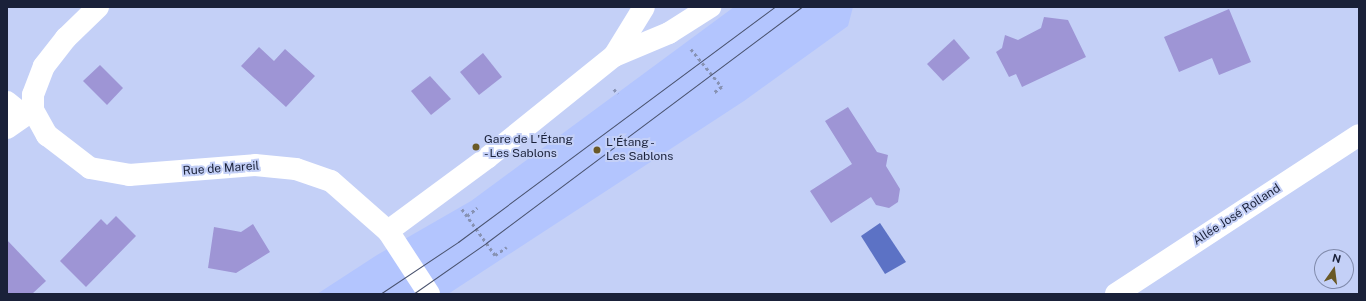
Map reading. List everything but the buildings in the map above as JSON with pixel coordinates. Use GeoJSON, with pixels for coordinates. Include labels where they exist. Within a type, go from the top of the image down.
{"type":"FeatureCollection","features":[{"type":"Feature","properties":{"kind":"street"},"geometry":{"type":"LineString","coordinates":[[7,102],[21,118],[33,95],[44,66],[66,38],[98,7]]}},
{"type":"Feature","properties":{"kind":"street"},"geometry":{"type":"LineString","coordinates":[[614,56],[644,7]]}},
{"type":"Feature","properties":{"kind":"street"},"geometry":{"type":"LineString","coordinates":[[388,231],[448,187],[614,56],[669,33],[710,7]]}},
{"type":"Feature","properties":{"kind":"street","name":"Rue de Mareil"},"geometry":{"type":"LineString","coordinates":[[21,118],[47,135],[90,168],[129,175],[255,165],[296,169],[331,181],[369,212],[388,231],[428,294]]}},
{"type":"Feature","properties":{"kind":"street","name":"Allée José Rolland"},"geometry":{"type":"LineString","coordinates":[[1116,294],[1359,135]]}},
{"type":"Feature","properties":{"kind":"path"},"geometry":{"type":"LineString","coordinates":[[688,52],[691,49],[722,87],[714,93]]}},
{"type":"Feature","properties":{"kind":"path"},"geometry":{"type":"LineString","coordinates":[[448,187],[495,255],[507,247]]}},
{"type":"Feature","properties":{"kind":"path"},"geometry":{"type":"LineString","coordinates":[[467,216],[477,208]]}},
{"type":"Feature","properties":{"kind":"shaded area"},"geometry":{"type":"Polygon","coordinates":[[[734,7],[853,7],[848,26],[744,101],[448,294],[317,294],[377,255],[471,201],[734,7]]]}},
{"type":"Feature","properties":{"kind":"shaded area"},"geometry":{"type":"Polygon","coordinates":[[[880,223],[906,262],[885,274],[861,236],[880,223]]]}},
{"type":"Feature","properties":{"kind":"tram line"},"geometry":{"type":"LineString","coordinates":[[380,294],[458,242],[774,7]]}},
{"type":"Feature","properties":{"kind":"tram line"},"geometry":{"type":"LineString","coordinates":[[413,294],[486,243],[802,7]]}},
{"type":"Feature","properties":{"kind":"place","name":"Gare de L'Étang - Les Sablons"},"geometry":{"type":"Point","coordinates":[476,147]}},
{"type":"Feature","properties":{"kind":"place","name":"L'Étang - Les Sablons"},"geometry":{"type":"Point","coordinates":[597,150]}}]}
